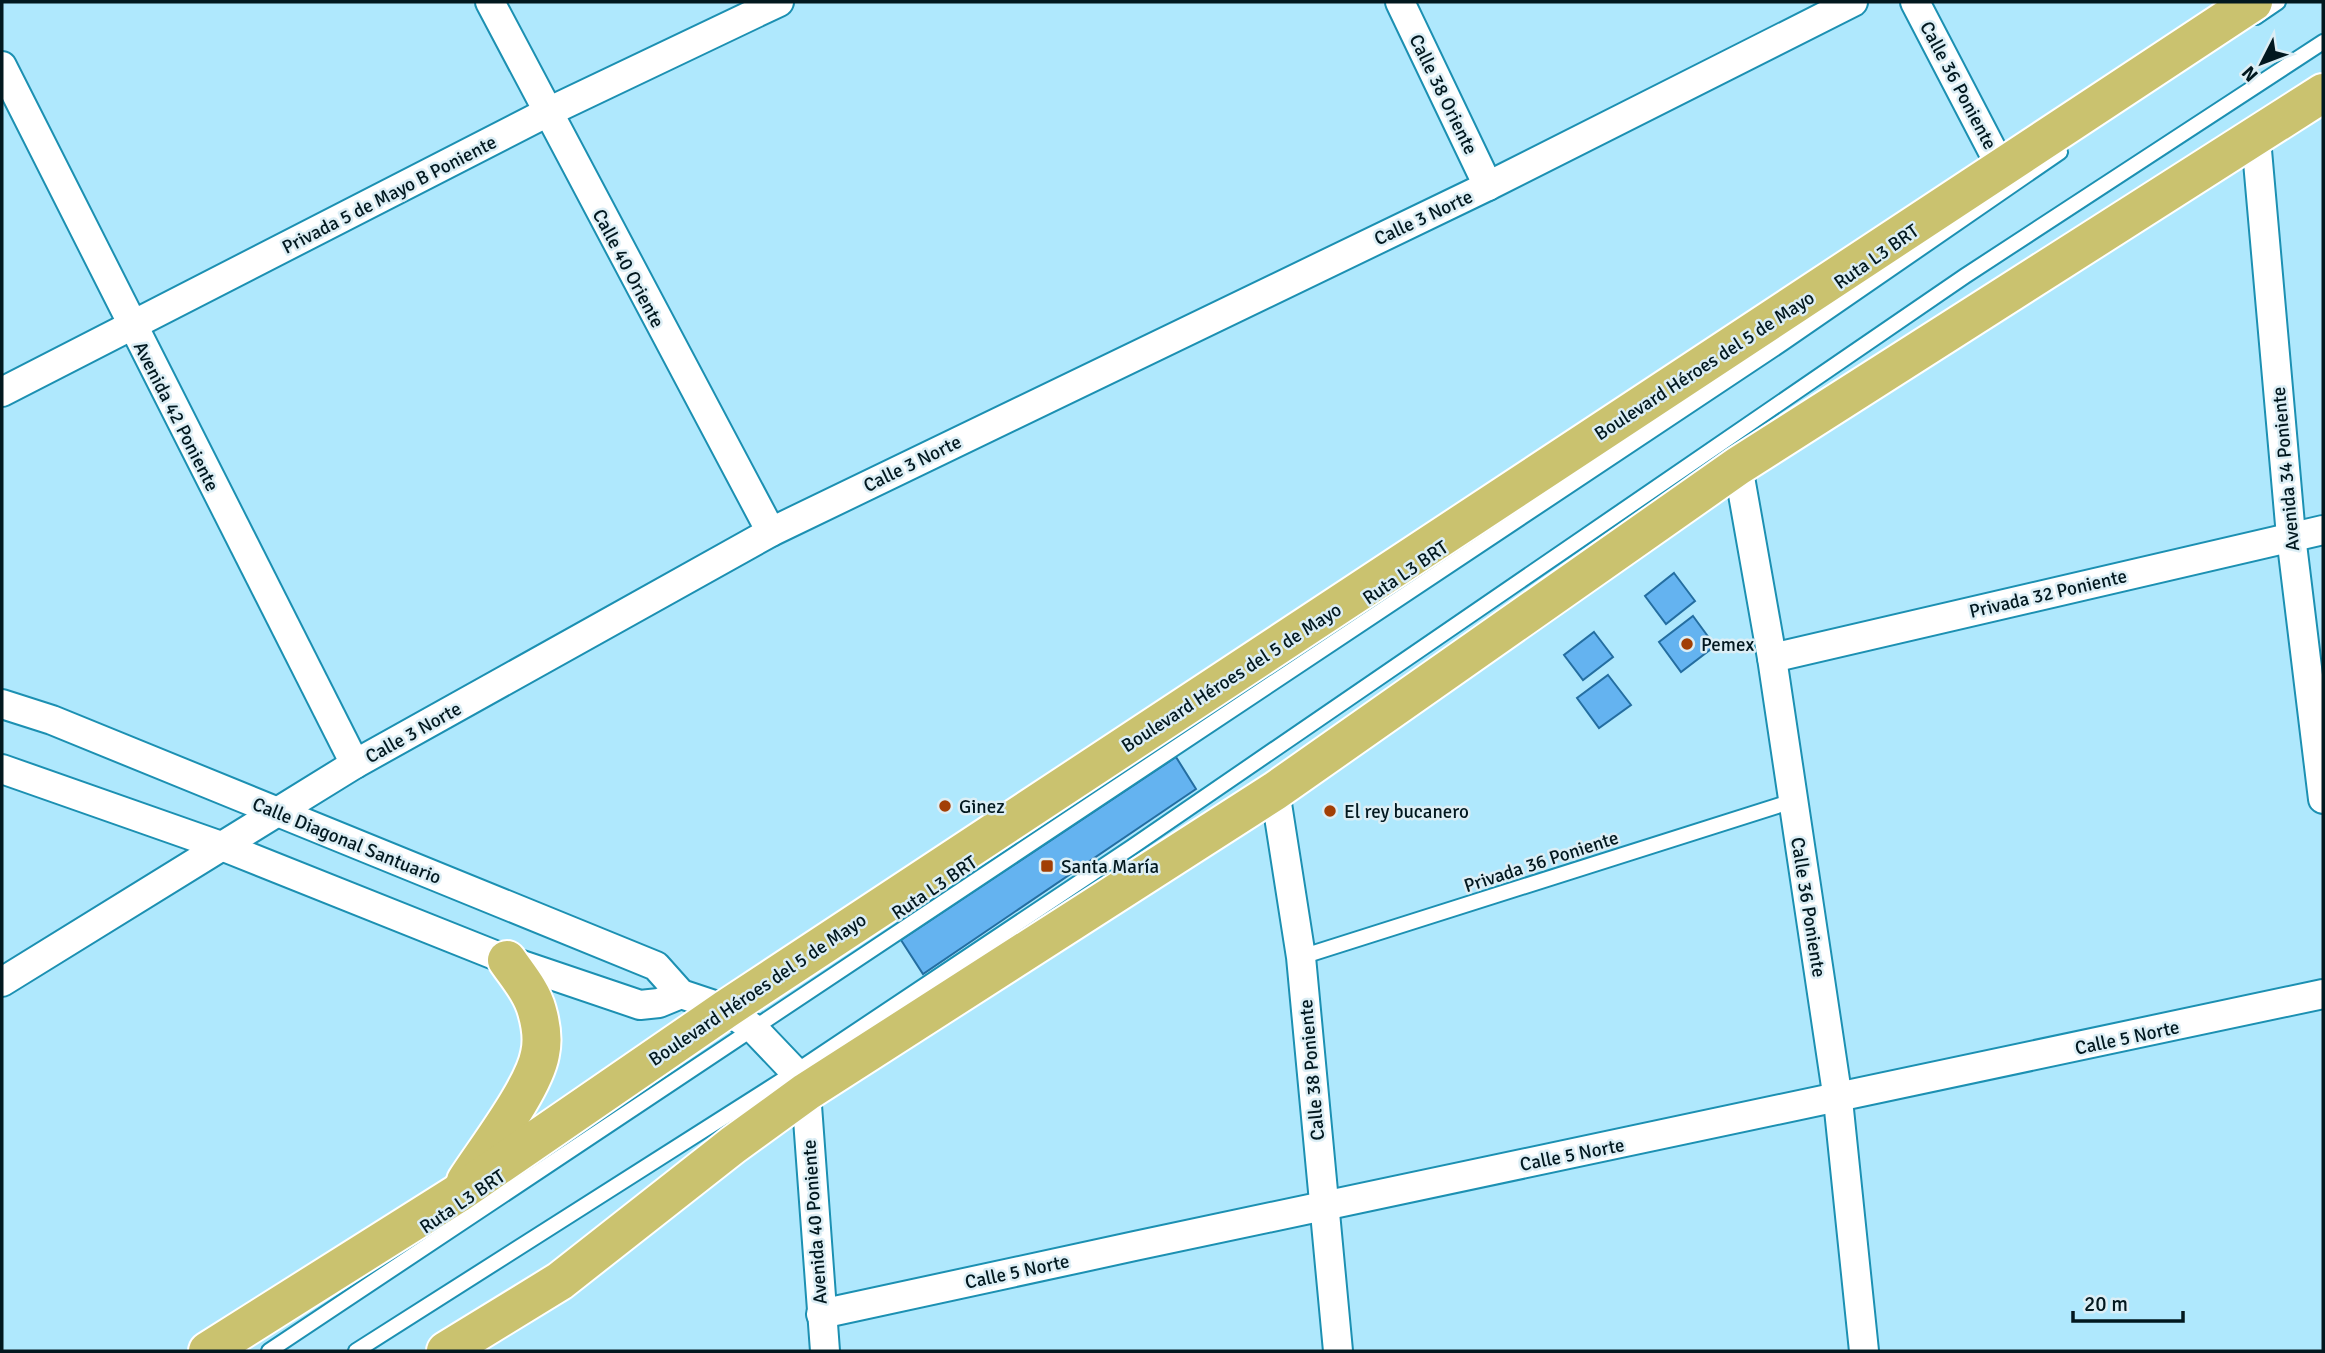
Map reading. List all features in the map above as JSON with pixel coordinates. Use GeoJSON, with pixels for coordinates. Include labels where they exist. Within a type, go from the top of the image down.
{"type":"FeatureCollection","features":[{"type":"Feature","properties":{"kind":"main road","name":"Boulevard Héroes del 5 de Mayo"},"geometry":{"type":"LineString","coordinates":[[208,1351],[740,1019],[2253,2]]}},
{"type":"Feature","properties":{"kind":"main road"},"geometry":{"type":"LineString","coordinates":[[446,1351],[560,1281],[733,1144],[800,1082],[1275,791],[1738,466],[2256,139],[2323,93]]}},
{"type":"Feature","properties":{"kind":"main road"},"geometry":{"type":"LineString","coordinates":[[457,1194],[526,1086],[540,1055],[541,1029],[536,1009],[525,986],[507,960]]}},
{"type":"Feature","properties":{"kind":"street","name":"Calle 40 Oriente"},"geometry":{"type":"LineString","coordinates":[[490,2],[546,113],[771,532]]}},
{"type":"Feature","properties":{"kind":"street","name":"Privada 5 de Mayo B Poniente"},"geometry":{"type":"LineString","coordinates":[[2,392],[546,113],[779,2]]}},
{"type":"Feature","properties":{"kind":"street","name":"Calle 38 Oriente"},"geometry":{"type":"LineString","coordinates":[[1400,2],[1488,186]]}},
{"type":"Feature","properties":{"kind":"street","name":"Calle 3 Norte"},"geometry":{"type":"LineString","coordinates":[[2,982],[355,764],[771,532],[1488,186],[1853,2]]}},
{"type":"Feature","properties":{"kind":"street","name":"Calle 36 Poniente"},"geometry":{"type":"LineString","coordinates":[[1915,2],[2003,169]]}},
{"type":"Feature","properties":{"kind":"street","name":"Avenida 42 Poniente"},"geometry":{"type":"LineString","coordinates":[[2,66],[355,764]]}},
{"type":"Feature","properties":{"kind":"street","name":"Avenida 34 Poniente"},"geometry":{"type":"LineString","coordinates":[[2256,139],[2291,536],[2323,799]]}},
{"type":"Feature","properties":{"kind":"street","name":"Calle 36 Poniente"},"geometry":{"type":"LineString","coordinates":[[1738,466],[1772,658],[1838,1100],[1864,1351]]}},
{"type":"Feature","properties":{"kind":"street","name":"Privada 32 Poniente"},"geometry":{"type":"LineString","coordinates":[[1772,658],[2323,530]]}},
{"type":"Feature","properties":{"kind":"street","name":"Calle Diagonal Santuario"},"geometry":{"type":"LineString","coordinates":[[2,704],[51,720],[656,966],[681,994],[740,1019]]}},
{"type":"Feature","properties":{"kind":"street"},"geometry":{"type":"LineString","coordinates":[[2,769],[223,847],[507,960],[640,1005],[659,1003],[681,994]]}},
{"type":"Feature","properties":{"kind":"street","name":"Calle 38 Poniente"},"geometry":{"type":"LineString","coordinates":[[1275,791],[1301,957],[1322,1204],[1338,1351]]}},
{"type":"Feature","properties":{"kind":"street","name":"Calle 5 Norte"},"geometry":{"type":"LineString","coordinates":[[821,1314],[1322,1204],[1838,1100],[2323,994]]}},
{"type":"Feature","properties":{"kind":"street"},"geometry":{"type":"LineString","coordinates":[[740,1019],[800,1082]]}},
{"type":"Feature","properties":{"kind":"street","name":"Avenida 40 Poniente"},"geometry":{"type":"LineString","coordinates":[[800,1082],[825,1351]]}},
{"type":"Feature","properties":{"kind":"lane"},"geometry":{"type":"LineString","coordinates":[[2197,57],[2278,2]]}},
{"type":"Feature","properties":{"kind":"lane"},"geometry":{"type":"LineString","coordinates":[[356,1351],[800,1082],[1144,839],[1965,276],[2323,43]]}},
{"type":"Feature","properties":{"kind":"lane","name":"Ruta L3 BRT"},"geometry":{"type":"LineString","coordinates":[[269,1351],[740,1019],[1771,351],[2070,145]]}},
{"type":"Feature","properties":{"kind":"lane","name":"Privada 36 Poniente"},"geometry":{"type":"LineString","coordinates":[[1301,957],[1793,801]]}},
{"type":"Feature","properties":{"kind":"building","name":"Pemex"},"geometry":{"type":"Polygon","coordinates":[[[1674,573],[1695,601],[1666,624],[1645,596],[1674,573]]]}},
{"type":"Feature","properties":{"kind":"building","name":"Pemex"},"geometry":{"type":"Polygon","coordinates":[[[1693,616],[1715,646],[1681,672],[1659,642],[1693,616]]]}},
{"type":"Feature","properties":{"kind":"building"},"geometry":{"type":"Polygon","coordinates":[[[1594,632],[1613,657],[1583,680],[1564,655],[1594,632]]]}},
{"type":"Feature","properties":{"kind":"building"},"geometry":{"type":"Polygon","coordinates":[[[1608,675],[1631,705],[1599,728],[1577,698],[1608,675]]]}},
{"type":"Feature","properties":{"kind":"building"},"geometry":{"type":"Polygon","coordinates":[[[1176,757],[1196,789],[923,974],[901,940],[1176,757]]]}},
{"type":"Feature","properties":{"kind":"place","name":"Pemex"},"geometry":{"type":"Point","coordinates":[1687,644]}},
{"type":"Feature","properties":{"kind":"place","name":"Ginez"},"geometry":{"type":"Point","coordinates":[945,806]}},
{"type":"Feature","properties":{"kind":"place","name":"El rey bucanero"},"geometry":{"type":"Point","coordinates":[1330,811]}},
{"type":"Feature","properties":{"kind":"place","name":"Santa María"},"geometry":{"type":"Point","coordinates":[1047,866]}}]}
